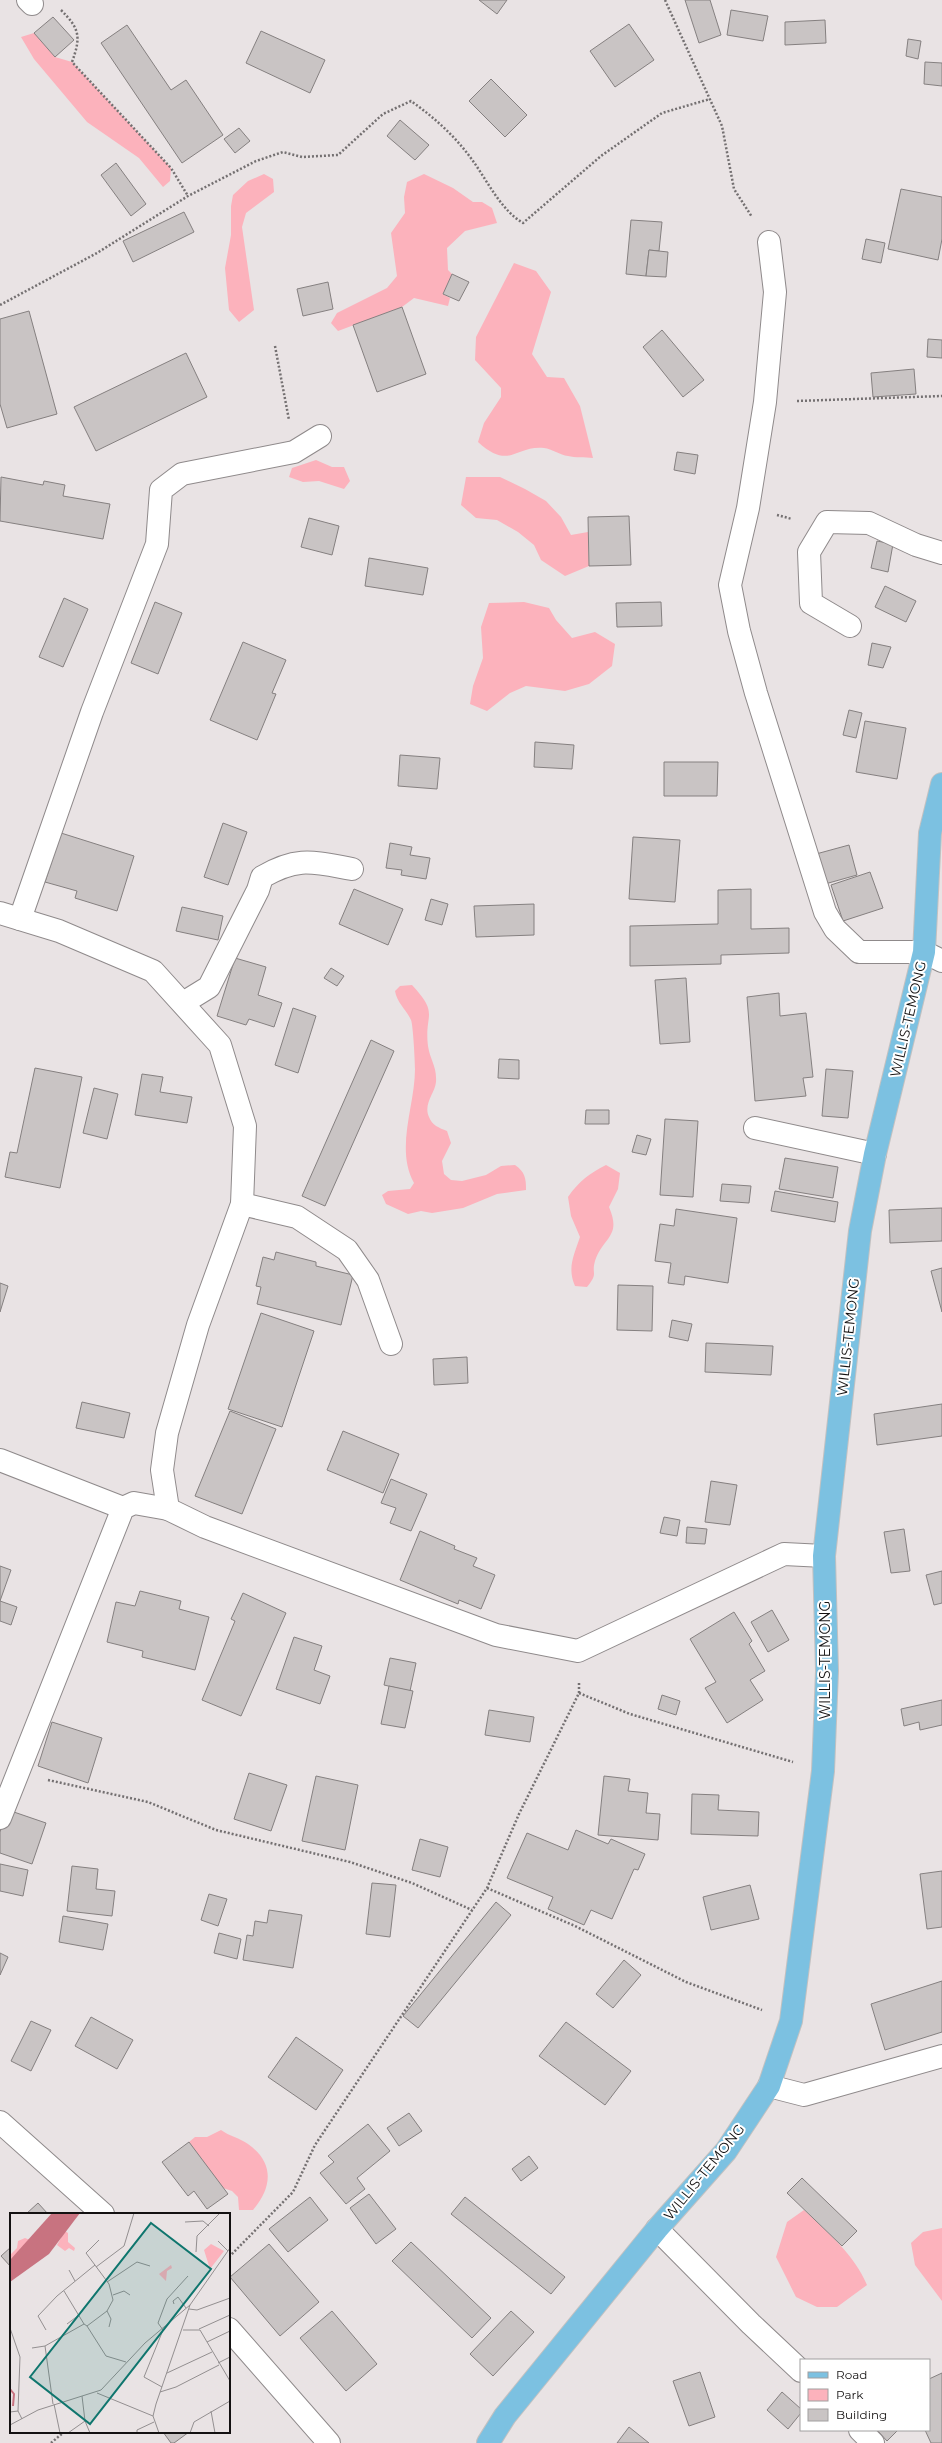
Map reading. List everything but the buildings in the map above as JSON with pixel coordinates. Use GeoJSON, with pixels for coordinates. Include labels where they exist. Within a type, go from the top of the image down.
{"type":"FeatureCollection","features":[{"type":"Feature","properties":{"kind":"main road","name":"WILLIS-TEMONG"},"geometry":{"type":"LineString","coordinates":[[488,2443],[505,2416],[657,2230],[726,2150],[769,2086],[791,2020],[823,1771],[827,1671],[824,1556],[860,1231],[876,1154],[933,956],[930,833],[942,784]]}},
{"type":"Feature","properties":{"kind":"street"},"geometry":{"type":"LineString","coordinates":[[769,242],[775,292],[765,402],[748,508],[730,586],[739,631],[756,693],[825,912],[834,929],[859,952],[933,956]]}},
{"type":"Feature","properties":{"kind":"street"},"geometry":{"type":"LineString","coordinates":[[168,1508],[162,1470],[167,1433],[198,1325],[242,1204],[246,1126],[220,1045],[153,971],[59,931],[10,916],[92,712],[157,544],[161,490],[182,474],[294,452],[320,436]]}},
{"type":"Feature","properties":{"kind":"street"},"geometry":{"type":"LineString","coordinates":[[850,626],[811,603],[809,552],[827,522],[869,524],[916,545],[942,553]]}},
{"type":"Feature","properties":{"kind":"street"},"geometry":{"type":"LineString","coordinates":[[183,1003],[209,988],[258,890],[262,877],[281,866],[309,861],[352,869]]}},
{"type":"Feature","properties":{"kind":"street"},"geometry":{"type":"LineString","coordinates":[[755,1128],[876,1154]]}},
{"type":"Feature","properties":{"kind":"street"},"geometry":{"type":"LineString","coordinates":[[242,1204],[297,1217],[346,1250],[368,1280],[391,1344]]}},
{"type":"Feature","properties":{"kind":"street"},"geometry":{"type":"LineString","coordinates":[[2,1468],[123,1508],[134,1503],[168,1508],[205,1527],[496,1635],[578,1651],[784,1554],[824,1556]]}},
{"type":"Feature","properties":{"kind":"street"},"geometry":{"type":"LineString","coordinates":[[0,1818],[123,1508]]}},
{"type":"Feature","properties":{"kind":"street"},"geometry":{"type":"LineString","coordinates":[[769,2086],[804,2095],[942,2056]]}},
{"type":"Feature","properties":{"kind":"street"},"geometry":{"type":"LineString","coordinates":[[0,2122],[102,2213]]}},
{"type":"Feature","properties":{"kind":"street"},"geometry":{"type":"LineString","coordinates":[[657,2230],[751,2324],[800,2369]]}},
{"type":"Feature","properties":{"kind":"street"},"geometry":{"type":"LineString","coordinates":[[230,2330],[329,2443]]}},
{"type":"Feature","properties":{"kind":"street"},"geometry":{"type":"LineString","coordinates":[[861,2431],[873,2443]]}},
{"type":"Feature","properties":{"kind":"path"},"geometry":{"type":"LineString","coordinates":[[664,0],[722,126],[734,189],[769,242]]}},
{"type":"Feature","properties":{"kind":"path"},"geometry":{"type":"LineString","coordinates":[[30,2],[59,8],[70,20],[78,33],[79,44],[72,62],[171,168],[188,196]]}},
{"type":"Feature","properties":{"kind":"path"},"geometry":{"type":"LineString","coordinates":[[0,305],[97,253],[188,196],[256,161],[283,152],[302,157],[338,155],[383,114],[411,101],[435,118],[472,159],[512,216],[523,223],[601,156],[662,113],[710,99]]}},
{"type":"Feature","properties":{"kind":"path"},"geometry":{"type":"LineString","coordinates":[[275,346],[294,452]]}},
{"type":"Feature","properties":{"kind":"path"},"geometry":{"type":"LineString","coordinates":[[765,402],[942,396]]}},
{"type":"Feature","properties":{"kind":"path"},"geometry":{"type":"LineString","coordinates":[[748,508],[802,522],[827,522]]}},
{"type":"Feature","properties":{"kind":"path"},"geometry":{"type":"LineString","coordinates":[[230,2256],[293,2192],[316,2145],[487,1888],[519,1814],[579,1693],[578,1651]]}},
{"type":"Feature","properties":{"kind":"path"},"geometry":{"type":"LineString","coordinates":[[579,1693],[630,1714],[823,1771]]}},
{"type":"Feature","properties":{"kind":"path"},"geometry":{"type":"LineString","coordinates":[[19,1773],[148,1802],[216,1830],[350,1862],[412,1883],[472,1910]]}},
{"type":"Feature","properties":{"kind":"path"},"geometry":{"type":"LineString","coordinates":[[487,1888],[575,1926],[686,1982],[791,2020]]}},
{"type":"Feature","properties":{"kind":"path"},"geometry":{"type":"LineString","coordinates":[[51,2443],[63,2433]]}},
{"type":"Feature","properties":{"kind":"green space"},"geometry":{"type":"Polygon","coordinates":[[[34,33],[55,57],[72,62],[171,168],[170,181],[163,187],[139,158],[87,122],[34,59],[21,37],[34,33]]]}},
{"type":"Feature","properties":{"kind":"green space"},"geometry":{"type":"Polygon","coordinates":[[[264,174],[273,179],[274,192],[246,213],[242,227],[254,310],[239,322],[229,310],[225,268],[231,235],[231,206],[233,195],[248,181],[264,174]]]}},
{"type":"Feature","properties":{"kind":"green space"},"geometry":{"type":"Polygon","coordinates":[[[424,174],[453,188],[473,202],[482,202],[492,208],[497,223],[465,231],[447,248],[448,270],[452,274],[443,294],[450,298],[448,306],[414,298],[402,307],[338,331],[331,323],[337,313],[387,288],[397,276],[391,233],[405,213],[404,197],[407,182],[424,174]]]}},
{"type":"Feature","properties":{"kind":"green space"},"geometry":{"type":"Polygon","coordinates":[[[514,263],[536,271],[551,292],[532,354],[547,377],[564,378],[580,406],[593,458],[571,457],[544,448],[534,448],[505,456],[498,455],[478,442],[484,423],[501,397],[501,388],[475,360],[476,337],[514,263]]]}},
{"type":"Feature","properties":{"kind":"green space"},"geometry":{"type":"Polygon","coordinates":[[[316,460],[332,467],[344,467],[350,481],[344,489],[319,481],[303,482],[289,477],[292,468],[316,460]]]}},
{"type":"Feature","properties":{"kind":"green space"},"geometry":{"type":"Polygon","coordinates":[[[466,477],[500,477],[546,501],[561,517],[571,535],[588,532],[589,566],[565,576],[541,560],[534,545],[518,532],[497,520],[476,518],[461,505],[466,477]]]}},
{"type":"Feature","properties":{"kind":"green space"},"geometry":{"type":"Polygon","coordinates":[[[524,602],[549,608],[556,620],[572,638],[595,632],[615,644],[612,666],[589,684],[565,691],[526,686],[510,693],[487,711],[470,704],[473,686],[483,658],[481,627],[489,603],[524,602]]]}},
{"type":"Feature","properties":{"kind":"green space"},"geometry":{"type":"Polygon","coordinates":[[[412,985],[426,1003],[429,1014],[427,1035],[428,1046],[436,1076],[436,1082],[427,1108],[430,1120],[447,1131],[451,1143],[442,1161],[444,1174],[451,1180],[462,1181],[486,1175],[501,1166],[515,1165],[521,1170],[524,1176],[526,1190],[497,1194],[463,1208],[432,1213],[421,1211],[408,1214],[386,1204],[382,1195],[388,1191],[410,1189],[414,1183],[406,1156],[407,1127],[415,1069],[412,1028],[411,1020],[398,999],[395,991],[400,986],[412,985]]]}},
{"type":"Feature","properties":{"kind":"green space"},"geometry":{"type":"Polygon","coordinates":[[[606,1165],[620,1173],[618,1189],[609,1207],[613,1225],[612,1231],[598,1253],[594,1266],[594,1276],[591,1282],[587,1287],[575,1286],[571,1267],[580,1237],[571,1216],[568,1197],[576,1186],[585,1178],[606,1165]]]}},
{"type":"Feature","properties":{"kind":"green space"},"geometry":{"type":"Polygon","coordinates":[[[221,2130],[248,2144],[257,2151],[263,2159],[268,2176],[267,2184],[264,2193],[253,2210],[239,2210],[238,2197],[232,2191],[223,2188],[189,2142],[195,2137],[207,2137],[221,2130]]]}},
{"type":"Feature","properties":{"kind":"green space"},"geometry":{"type":"Polygon","coordinates":[[[804,2210],[840,2244],[855,2263],[867,2285],[837,2307],[817,2307],[796,2297],[776,2257],[787,2222],[804,2210]]]}},
{"type":"Feature","properties":{"kind":"green space"},"geometry":{"type":"Polygon","coordinates":[[[942,2228],[942,2301],[915,2265],[911,2243],[923,2232],[942,2228]]]}}]}
